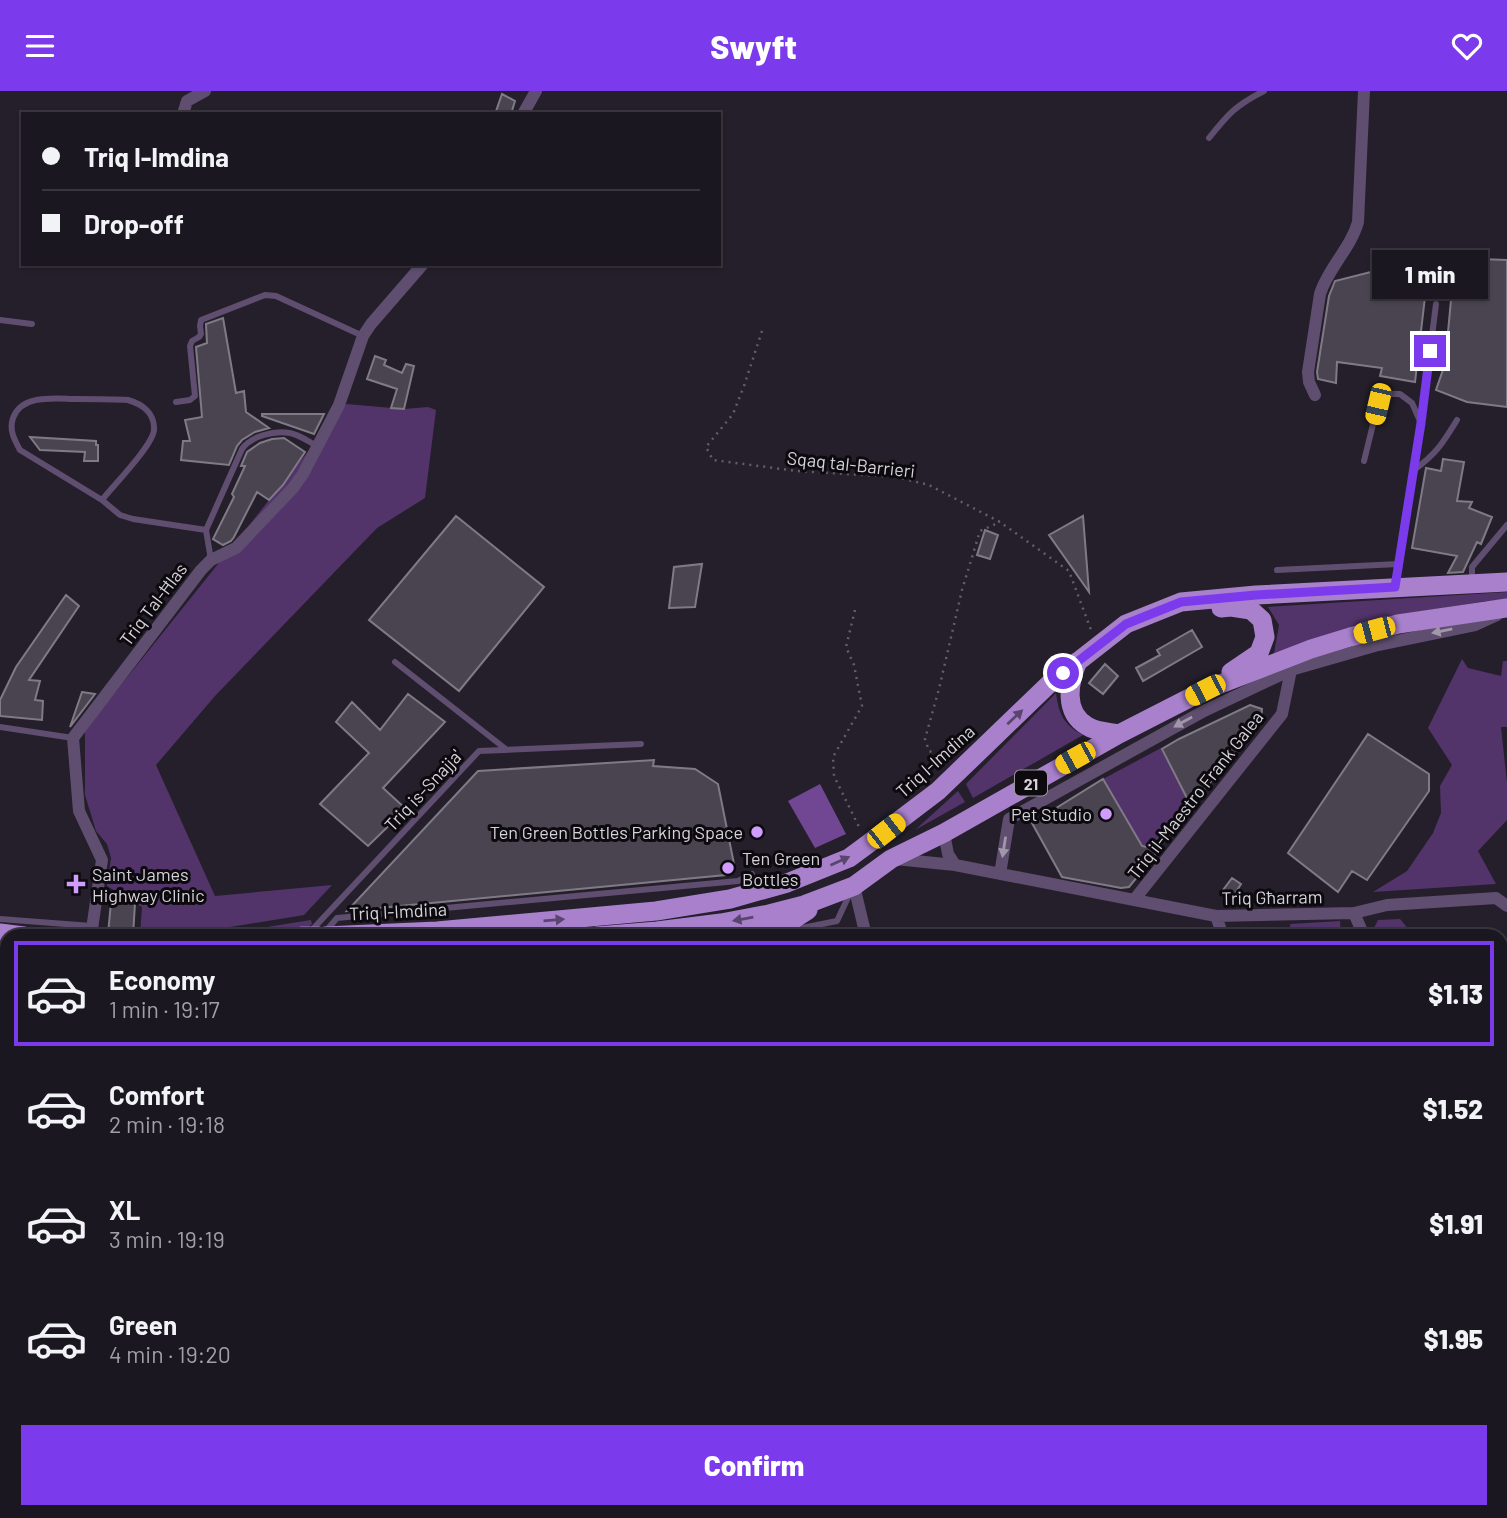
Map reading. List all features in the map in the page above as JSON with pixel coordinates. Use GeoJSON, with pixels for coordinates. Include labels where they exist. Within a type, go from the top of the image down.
{"type":"FeatureCollection","features":[{"type":"Feature","properties":{"kind":"highway","name":"Triq l-Imdina"},"geometry":{"type":"LineString","coordinates":[[459,929],[656,911],[730,899],[787,883],[849,858],[937,791],[1048,685],[1097,646],[1126,624],[1181,602],[1256,595],[1507,582]]}},
{"type":"Feature","properties":{"kind":"highway"},"geometry":{"type":"LineString","coordinates":[[1097,646],[1168,618],[1231,607],[1251,610],[1262,620],[1265,638],[1259,653],[1205,690]]}},
{"type":"Feature","properties":{"kind":"highway","name":"21"},"geometry":{"type":"LineString","coordinates":[[673,929],[769,914],[804,905],[854,886],[891,859],[1119,734],[1205,690],[1311,649],[1398,624],[1507,609]]}},
{"type":"Feature","properties":{"kind":"highway"},"geometry":{"type":"LineString","coordinates":[[1078,661],[1070,692],[1075,714],[1088,727],[1119,734]]}},
{"type":"Feature","properties":{"kind":"highway"},"geometry":{"type":"LineString","coordinates":[[771,929],[788,923],[832,894]]}},
{"type":"Feature","properties":{"kind":"street"},"geometry":{"type":"LineString","coordinates":[[183,112],[187,101],[205,91]]}},
{"type":"Feature","properties":{"kind":"street"},"geometry":{"type":"LineString","coordinates":[[524,112],[536,91]]}},
{"type":"Feature","properties":{"kind":"street"},"geometry":{"type":"LineString","coordinates":[[1315,395],[1308,372],[1320,294],[1358,222],[1364,91]]}},
{"type":"Feature","properties":{"kind":"street","name":"Triq Tal-Ħlas"},"geometry":{"type":"LineString","coordinates":[[73,738],[201,570],[211,561],[236,548],[293,488],[303,474],[344,393],[363,336],[421,266]]}},
{"type":"Feature","properties":{"kind":"street"},"geometry":{"type":"LineString","coordinates":[[1000,874],[1009,819],[1204,711],[1291,670],[1378,645],[1475,625],[1507,609]]}},
{"type":"Feature","properties":{"kind":"street","name":"Triq il-Maestro Frank Galea"},"geometry":{"type":"LineString","coordinates":[[1134,900],[1282,713],[1291,670]]}},
{"type":"Feature","properties":{"kind":"street"},"geometry":{"type":"LineString","coordinates":[[73,738],[79,811],[102,860],[92,929]]}},
{"type":"Feature","properties":{"kind":"street"},"geometry":{"type":"LineString","coordinates":[[944,832],[948,854],[955,865]]}},
{"type":"Feature","properties":{"kind":"street","name":"Triq Għarram"},"geometry":{"type":"LineString","coordinates":[[891,859],[955,865],[1216,916],[1354,913],[1388,905],[1496,898],[1507,906]]}},
{"type":"Feature","properties":{"kind":"street"},"geometry":{"type":"LineString","coordinates":[[854,886],[864,929]]}},
{"type":"Feature","properties":{"kind":"street"},"geometry":{"type":"LineString","coordinates":[[1354,913],[1361,929]]}},
{"type":"Feature","properties":{"kind":"street"},"geometry":{"type":"LineString","coordinates":[[1216,916],[1221,929]]}},
{"type":"Feature","properties":{"kind":"lane"},"geometry":{"type":"LineString","coordinates":[[1209,138],[1228,114],[1264,91]]}},
{"type":"Feature","properties":{"kind":"lane"},"geometry":{"type":"LineString","coordinates":[[176,402],[190,400],[195,396],[190,347],[192,341],[201,334],[201,320],[265,295],[276,296],[363,336]]}},
{"type":"Feature","properties":{"kind":"lane"},"geometry":{"type":"LineString","coordinates":[[1395,587],[1421,423],[1436,304]]}},
{"type":"Feature","properties":{"kind":"lane"},"geometry":{"type":"LineString","coordinates":[[0,320],[32,324]]}},
{"type":"Feature","properties":{"kind":"lane"},"geometry":{"type":"LineString","coordinates":[[1364,461],[1378,404],[1385,394],[1400,394],[1412,404],[1421,423]]}},
{"type":"Feature","properties":{"kind":"lane"},"geometry":{"type":"LineString","coordinates":[[102,500],[150,443],[154,430],[151,415],[141,404],[128,400],[42,399],[28,403],[16,411],[11,425],[13,438],[20,450],[102,500],[120,515],[206,530]]}},
{"type":"Feature","properties":{"kind":"lane"},"geometry":{"type":"LineString","coordinates":[[1414,470],[1430,459],[1457,420]]}},
{"type":"Feature","properties":{"kind":"lane"},"geometry":{"type":"LineString","coordinates":[[211,561],[206,530],[246,443],[252,439],[287,432],[317,446]]}},
{"type":"Feature","properties":{"kind":"lane"},"geometry":{"type":"LineString","coordinates":[[1472,583],[1472,566],[1507,525]]}},
{"type":"Feature","properties":{"kind":"lane"},"geometry":{"type":"LineString","coordinates":[[1277,570],[1398,564]]}},
{"type":"Feature","properties":{"kind":"lane"},"geometry":{"type":"LineString","coordinates":[[395,662],[507,750]]}},
{"type":"Feature","properties":{"kind":"lane"},"geometry":{"type":"LineString","coordinates":[[0,727],[73,738]]}},
{"type":"Feature","properties":{"kind":"lane","name":"Triq is-Snajja'"},"geometry":{"type":"LineString","coordinates":[[311,929],[479,751],[641,744]]}},
{"type":"Feature","properties":{"kind":"lane"},"geometry":{"type":"LineString","coordinates":[[328,929],[337,918],[738,881],[752,874]]}},
{"type":"Feature","properties":{"kind":"lane"},"geometry":{"type":"LineString","coordinates":[[708,883],[730,899]]}},
{"type":"Feature","properties":{"kind":"lane"},"geometry":{"type":"LineString","coordinates":[[798,929],[837,921],[854,886]]}},
{"type":"Feature","properties":{"kind":"lane"},"geometry":{"type":"LineString","coordinates":[[0,919],[77,929]]}},
{"type":"Feature","properties":{"kind":"path","name":"Sqaq tal-Barrieri"},"geometry":{"type":"LineString","coordinates":[[762,331],[733,414],[706,447],[713,460],[797,471],[896,477],[929,485],[1000,522],[1069,571],[1097,646]]}},
{"type":"Feature","properties":{"kind":"path"},"geometry":{"type":"LineString","coordinates":[[998,733],[974,732],[937,754],[929,751],[925,739],[961,590],[980,531],[1000,522]]}},
{"type":"Feature","properties":{"kind":"path"},"geometry":{"type":"LineString","coordinates":[[855,610],[846,647],[854,664],[862,706],[833,757],[834,776],[868,844]]}},
{"type":"Feature","properties":{"kind":"shaded area"},"geometry":{"type":"Polygon","coordinates":[[[346,404],[404,409],[428,407],[436,410],[425,498],[377,528],[215,696],[156,765],[215,896],[332,885],[304,915],[218,929],[140,929],[142,907],[107,886],[111,858],[107,844],[96,831],[85,795],[85,730],[346,404]]]}},
{"type":"Feature","properties":{"kind":"shaded area"},"geometry":{"type":"Polygon","coordinates":[[[1507,592],[1507,600],[1400,615],[1356,625],[1274,653],[1279,625],[1268,607],[1507,592]]]}},
{"type":"Feature","properties":{"kind":"shaded area"},"geometry":{"type":"Polygon","coordinates":[[[1462,659],[1468,668],[1501,676],[1503,661],[1507,661],[1507,727],[1501,727],[1507,783],[1507,820],[1478,851],[1496,884],[1373,892],[1407,871],[1433,833],[1441,813],[1440,786],[1452,765],[1428,728],[1462,659]]]}},
{"type":"Feature","properties":{"kind":"shaded area"},"geometry":{"type":"Polygon","coordinates":[[[1056,693],[1064,719],[1083,735],[973,798],[966,784],[1056,693]]]}},
{"type":"Feature","properties":{"kind":"shaded area"},"geometry":{"type":"Polygon","coordinates":[[[1161,748],[1191,806],[1159,850],[1140,846],[1103,779],[1161,748]]]}},
{"type":"Feature","properties":{"kind":"shaded area"},"geometry":{"type":"Polygon","coordinates":[[[820,784],[846,834],[815,848],[788,801],[820,784]]]}},
{"type":"Feature","properties":{"kind":"shaded area"},"geometry":{"type":"Polygon","coordinates":[[[958,791],[965,802],[915,830],[958,791]]]}},
{"type":"Feature","properties":{"kind":"shaded area"},"geometry":{"type":"Polygon","coordinates":[[[1400,919],[1408,929],[1374,929],[1378,920],[1400,919]]]}},
{"type":"Feature","properties":{"kind":"shaded area"},"geometry":{"type":"Polygon","coordinates":[[[311,920],[312,924],[306,929],[255,929],[311,920]]]}},
{"type":"Feature","properties":{"kind":"shaded area"},"geometry":{"type":"Polygon","coordinates":[[[1340,921],[1341,929],[1290,929],[1290,924],[1340,921]]]}},
{"type":"Feature","properties":{"kind":"building"},"geometry":{"type":"Polygon","coordinates":[[[502,94],[515,101],[512,112],[496,112],[502,94]]]}},
{"type":"Feature","properties":{"kind":"building"},"geometry":{"type":"Polygon","coordinates":[[[1422,259],[1507,260],[1507,407],[1467,402],[1436,390],[1445,364],[1451,300],[1425,297],[1415,382],[1380,376],[1382,368],[1337,362],[1336,383],[1318,379],[1329,296],[1335,281],[1422,259]]]}},
{"type":"Feature","properties":{"kind":"building"},"geometry":{"type":"Polygon","coordinates":[[[223,318],[236,393],[244,391],[246,412],[269,428],[242,440],[229,465],[181,460],[183,441],[190,441],[185,420],[202,417],[196,347],[207,343],[206,324],[223,318]]]}},
{"type":"Feature","properties":{"kind":"building"},"geometry":{"type":"Polygon","coordinates":[[[375,356],[386,360],[384,365],[402,373],[406,364],[414,366],[404,409],[391,408],[397,389],[367,379],[375,356]]]}},
{"type":"Feature","properties":{"kind":"building"},"geometry":{"type":"Polygon","coordinates":[[[262,414],[324,414],[314,434],[262,414]]]}},
{"type":"Feature","properties":{"kind":"building"},"geometry":{"type":"Polygon","coordinates":[[[30,437],[96,441],[98,461],[84,461],[85,452],[40,450],[30,437]]]}},
{"type":"Feature","properties":{"kind":"building"},"geometry":{"type":"Polygon","coordinates":[[[284,438],[305,452],[283,485],[269,500],[257,492],[231,541],[223,545],[213,539],[234,497],[232,494],[245,466],[241,466],[247,452],[260,443],[284,438]]]}},
{"type":"Feature","properties":{"kind":"building"},"geometry":{"type":"Polygon","coordinates":[[[1443,459],[1464,462],[1457,501],[1472,502],[1469,508],[1492,517],[1481,544],[1477,542],[1463,572],[1448,573],[1457,556],[1412,548],[1426,468],[1441,471],[1443,459]]]}},
{"type":"Feature","properties":{"kind":"building"},"geometry":{"type":"Polygon","coordinates":[[[456,516],[544,587],[459,691],[369,620],[456,516]]]}},
{"type":"Feature","properties":{"kind":"building"},"geometry":{"type":"Polygon","coordinates":[[[1083,516],[1089,592],[1049,535],[1083,516]]]}},
{"type":"Feature","properties":{"kind":"building"},"geometry":{"type":"Polygon","coordinates":[[[985,530],[998,535],[990,559],[977,555],[985,530]]]}},
{"type":"Feature","properties":{"kind":"building"},"geometry":{"type":"Polygon","coordinates":[[[702,564],[695,607],[669,608],[674,567],[702,564]]]}},
{"type":"Feature","properties":{"kind":"building"},"geometry":{"type":"Polygon","coordinates":[[[66,595],[79,606],[29,680],[40,681],[35,700],[43,701],[42,720],[0,716],[0,700],[16,667],[66,595]]]}},
{"type":"Feature","properties":{"kind":"building"},"geometry":{"type":"Polygon","coordinates":[[[1192,630],[1202,647],[1143,681],[1136,668],[1160,655],[1157,650],[1192,630]]]}},
{"type":"Feature","properties":{"kind":"building"},"geometry":{"type":"Polygon","coordinates":[[[1105,664],[1118,676],[1103,694],[1089,683],[1105,664]]]}},
{"type":"Feature","properties":{"kind":"building"},"geometry":{"type":"Polygon","coordinates":[[[82,692],[95,694],[70,727],[82,692]]]}},
{"type":"Feature","properties":{"kind":"building"},"geometry":{"type":"Polygon","coordinates":[[[408,694],[445,722],[383,788],[406,809],[368,846],[320,804],[369,753],[336,722],[352,702],[380,730],[408,694]]]}},
{"type":"Feature","properties":{"kind":"building"},"geometry":{"type":"Polygon","coordinates":[[[1250,705],[1262,709],[1261,720],[1191,806],[1162,749],[1250,705]]]}},
{"type":"Feature","properties":{"kind":"building"},"geometry":{"type":"Polygon","coordinates":[[[1368,734],[1429,774],[1429,791],[1367,880],[1352,871],[1338,892],[1288,853],[1368,734]]]}},
{"type":"Feature","properties":{"kind":"building"},"geometry":{"type":"Polygon","coordinates":[[[654,760],[653,766],[695,769],[718,784],[734,864],[726,875],[347,911],[478,771],[654,760]]]}},
{"type":"Feature","properties":{"kind":"building"},"geometry":{"type":"Polygon","coordinates":[[[1103,779],[1142,846],[1159,850],[1129,887],[1121,888],[1062,877],[1032,823],[1103,779]]]}},
{"type":"Feature","properties":{"kind":"building"},"geometry":{"type":"Polygon","coordinates":[[[1232,878],[1241,884],[1233,897],[1223,890],[1232,878]]]}},
{"type":"Feature","properties":{"kind":"building"},"geometry":{"type":"Polygon","coordinates":[[[112,892],[135,903],[133,929],[108,929],[112,892]]]}},
{"type":"Feature","properties":{"kind":"place","name":"Pet Studio"},"geometry":{"type":"Point","coordinates":[1106,814]}},
{"type":"Feature","properties":{"kind":"place","name":"Ten Green Bottles Parking Space"},"geometry":{"type":"Point","coordinates":[757,832]}},
{"type":"Feature","properties":{"kind":"place","name":"Ten Green Bottles"},"geometry":{"type":"Point","coordinates":[728,868]}},
{"type":"Feature","properties":{"kind":"place","name":"Saint James Highway Clinic"},"geometry":{"type":"Point","coordinates":[76,884]}},
{"type":"Feature","properties":{"kind":"route"},"geometry":{"type":"LineString","coordinates":[[1063,673],[1126,624],[1181,602],[1395,587],[1430,351]]}}]}
